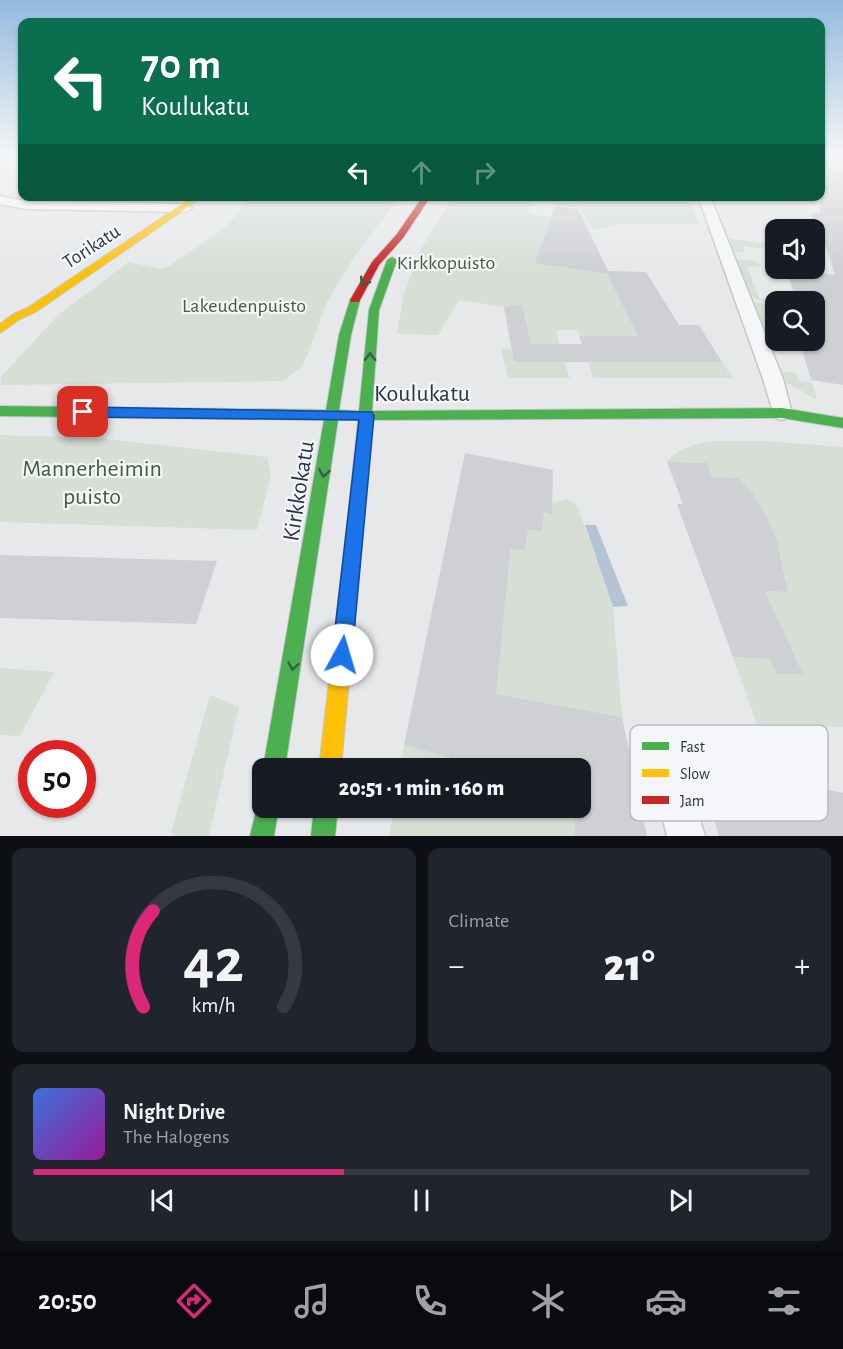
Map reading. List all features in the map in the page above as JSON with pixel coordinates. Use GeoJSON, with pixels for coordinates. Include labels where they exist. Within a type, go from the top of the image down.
{"type":"FeatureCollection","features":[{"type":"Feature","properties":{"kind":"main road","name":"Torikatu"},"geometry":{"type":"LineString","coordinates":[[3,336],[29,317],[33,309],[194,201]]}},
{"type":"Feature","properties":{"kind":"main road","name":"Kirkkokatu"},"geometry":{"type":"LineString","coordinates":[[276,758],[351,308],[375,264],[400,236],[424,201]]}},
{"type":"Feature","properties":{"kind":"main road","name":"Kirkkokatu"},"geometry":{"type":"LineString","coordinates":[[331,758],[367,416],[370,340],[374,310],[400,236]]}},
{"type":"Feature","properties":{"kind":"main road","name":"Koulukatu"},"geometry":{"type":"LineString","coordinates":[[0,411],[367,416],[782,413],[843,423]]}},
{"type":"Feature","properties":{"kind":"main road"},"geometry":{"type":"LineString","coordinates":[[262,836],[265,818]]}},
{"type":"Feature","properties":{"kind":"main road"},"geometry":{"type":"LineString","coordinates":[[322,836],[324,818]]}},
{"type":"Feature","properties":{"kind":"street"},"geometry":{"type":"LineString","coordinates":[[0,200],[25,205],[186,208]]}},
{"type":"Feature","properties":{"kind":"street"},"geometry":{"type":"LineString","coordinates":[[706,201],[773,379],[782,413]]}},
{"type":"Feature","properties":{"kind":"street"},"geometry":{"type":"LineString","coordinates":[[682,821],[686,836]]}},
{"type":"Feature","properties":{"kind":"green space","name":"Lakeudenpuisto"},"geometry":{"type":"Polygon","coordinates":[[[244,201],[397,201],[354,257],[327,302],[303,366],[283,381],[2,385],[0,378],[59,314],[129,262],[160,269],[169,266],[224,227],[244,201]]]}},
{"type":"Feature","properties":{"kind":"green space","name":"Kirkkopuisto"},"geometry":{"type":"Polygon","coordinates":[[[451,201],[533,201],[527,214],[551,217],[535,263],[607,274],[638,336],[579,336],[577,330],[556,330],[559,344],[531,344],[522,304],[504,307],[459,300],[438,335],[397,334],[404,293],[422,247],[451,201]]]}},
{"type":"Feature","properties":{"kind":"green space"},"geometry":{"type":"Polygon","coordinates":[[[533,201],[690,201],[698,224],[623,224],[593,230],[580,208],[533,201]]]}},
{"type":"Feature","properties":{"kind":"green space"},"geometry":{"type":"Polygon","coordinates":[[[728,240],[765,243],[765,249],[743,246],[744,252],[738,252],[733,250],[728,240]]]}},
{"type":"Feature","properties":{"kind":"green space"},"geometry":{"type":"Polygon","coordinates":[[[737,260],[759,262],[761,267],[747,266],[759,298],[765,301],[753,299],[737,260]]]}},
{"type":"Feature","properties":{"kind":"green space"},"geometry":{"type":"Polygon","coordinates":[[[754,302],[765,304],[765,333],[754,302]]]}},
{"type":"Feature","properties":{"kind":"green space"},"geometry":{"type":"Polygon","coordinates":[[[501,349],[512,350],[515,362],[564,362],[570,378],[508,378],[501,349]]]}},
{"type":"Feature","properties":{"kind":"green space"},"geometry":{"type":"Polygon","coordinates":[[[588,362],[722,362],[734,378],[593,378],[588,362]]]}},
{"type":"Feature","properties":{"kind":"green space"},"geometry":{"type":"Polygon","coordinates":[[[782,371],[796,373],[799,381],[812,383],[817,399],[786,383],[782,371]]]}},
{"type":"Feature","properties":{"kind":"green space","name":"Mannerheimin puisto"},"geometry":{"type":"Polygon","coordinates":[[[0,435],[97,438],[267,457],[271,476],[257,530],[0,522],[0,435]]]}},
{"type":"Feature","properties":{"kind":"green space"},"geometry":{"type":"Polygon","coordinates":[[[713,441],[766,441],[843,447],[843,727],[757,724],[733,657],[770,659],[776,674],[803,674],[765,591],[788,592],[782,560],[772,530],[758,503],[738,478],[712,477],[706,463],[667,462],[687,447],[713,441]]]}},
{"type":"Feature","properties":{"kind":"green space"},"geometry":{"type":"Polygon","coordinates":[[[567,499],[577,505],[613,607],[622,717],[496,694],[511,548],[525,551],[528,529],[542,532],[544,512],[552,514],[552,503],[567,499]]]}},
{"type":"Feature","properties":{"kind":"green space"},"geometry":{"type":"Polygon","coordinates":[[[0,668],[54,672],[20,736],[0,735],[0,668]]]}},
{"type":"Feature","properties":{"kind":"green space"},"geometry":{"type":"Polygon","coordinates":[[[210,695],[239,707],[209,836],[175,836],[171,833],[210,695]]]}},
{"type":"Feature","properties":{"kind":"green space"},"geometry":{"type":"Polygon","coordinates":[[[404,745],[451,758],[402,758],[404,745]]]}},
{"type":"Feature","properties":{"kind":"green space"},"geometry":{"type":"Polygon","coordinates":[[[392,818],[575,818],[575,836],[389,836],[392,818]]]}},
{"type":"Feature","properties":{"kind":"water"},"geometry":{"type":"Polygon","coordinates":[[[585,525],[596,525],[628,606],[613,607],[585,525]]]}},
{"type":"Feature","properties":{"kind":"building"},"geometry":{"type":"Polygon","coordinates":[[[825,192],[843,192],[843,385],[811,380],[802,351],[825,351],[825,291],[793,291],[789,279],[825,279],[825,274],[835,275],[825,243],[825,219],[812,219],[811,213],[820,213],[820,201],[825,201],[825,192]]]}},
{"type":"Feature","properties":{"kind":"building"},"geometry":{"type":"Polygon","coordinates":[[[555,206],[578,209],[608,271],[646,272],[679,325],[699,325],[722,362],[514,362],[504,307],[522,304],[531,344],[582,344],[579,336],[638,336],[607,274],[535,263],[555,206]]]}},
{"type":"Feature","properties":{"kind":"building"},"geometry":{"type":"Polygon","coordinates":[[[465,453],[553,470],[552,514],[544,512],[542,532],[528,529],[525,551],[511,548],[496,694],[622,717],[630,755],[630,821],[644,821],[647,836],[575,836],[575,818],[591,818],[591,758],[451,758],[404,745],[465,453]]]}},
{"type":"Feature","properties":{"kind":"building"},"geometry":{"type":"Polygon","coordinates":[[[667,462],[707,463],[712,477],[738,478],[752,492],[777,541],[788,592],[765,591],[803,674],[776,674],[770,659],[733,657],[677,504],[683,504],[667,462]]]}},
{"type":"Feature","properties":{"kind":"building"},"geometry":{"type":"Polygon","coordinates":[[[0,555],[217,561],[196,624],[0,618],[0,555]]]}},
{"type":"Feature","properties":{"kind":"building"},"geometry":{"type":"Polygon","coordinates":[[[828,790],[843,793],[843,836],[719,836],[715,821],[828,821],[828,790]]]}},
{"type":"Feature","properties":{"kind":"traffic: fast"},"geometry":{"type":"LineString","coordinates":[[356,517],[374,310],[392,260]]}},
{"type":"Feature","properties":{"kind":"traffic: fast"},"geometry":{"type":"LineString","coordinates":[[276,758],[345,335],[355,300]]}},
{"type":"Feature","properties":{"kind":"traffic: fast"},"geometry":{"type":"LineString","coordinates":[[0,411],[414,416],[782,413],[843,423]]}},
{"type":"Feature","properties":{"kind":"traffic: fast"},"geometry":{"type":"LineString","coordinates":[[262,836],[265,818]]}},
{"type":"Feature","properties":{"kind":"traffic: fast"},"geometry":{"type":"LineString","coordinates":[[323,836],[325,818]]}},
{"type":"Feature","properties":{"kind":"traffic: slow"},"geometry":{"type":"LineString","coordinates":[[0,330],[16,317],[33,309],[193,201]]}},
{"type":"Feature","properties":{"kind":"traffic: slow"},"geometry":{"type":"LineString","coordinates":[[331,758],[356,517]]}},
{"type":"Feature","properties":{"kind":"traffic: jam"},"geometry":{"type":"LineString","coordinates":[[355,300],[375,264],[400,236],[424,201]]}},
{"type":"Feature","properties":{"kind":"route"},"geometry":{"type":"LineString","coordinates":[[83,412],[367,416],[342,655]]}}]}
